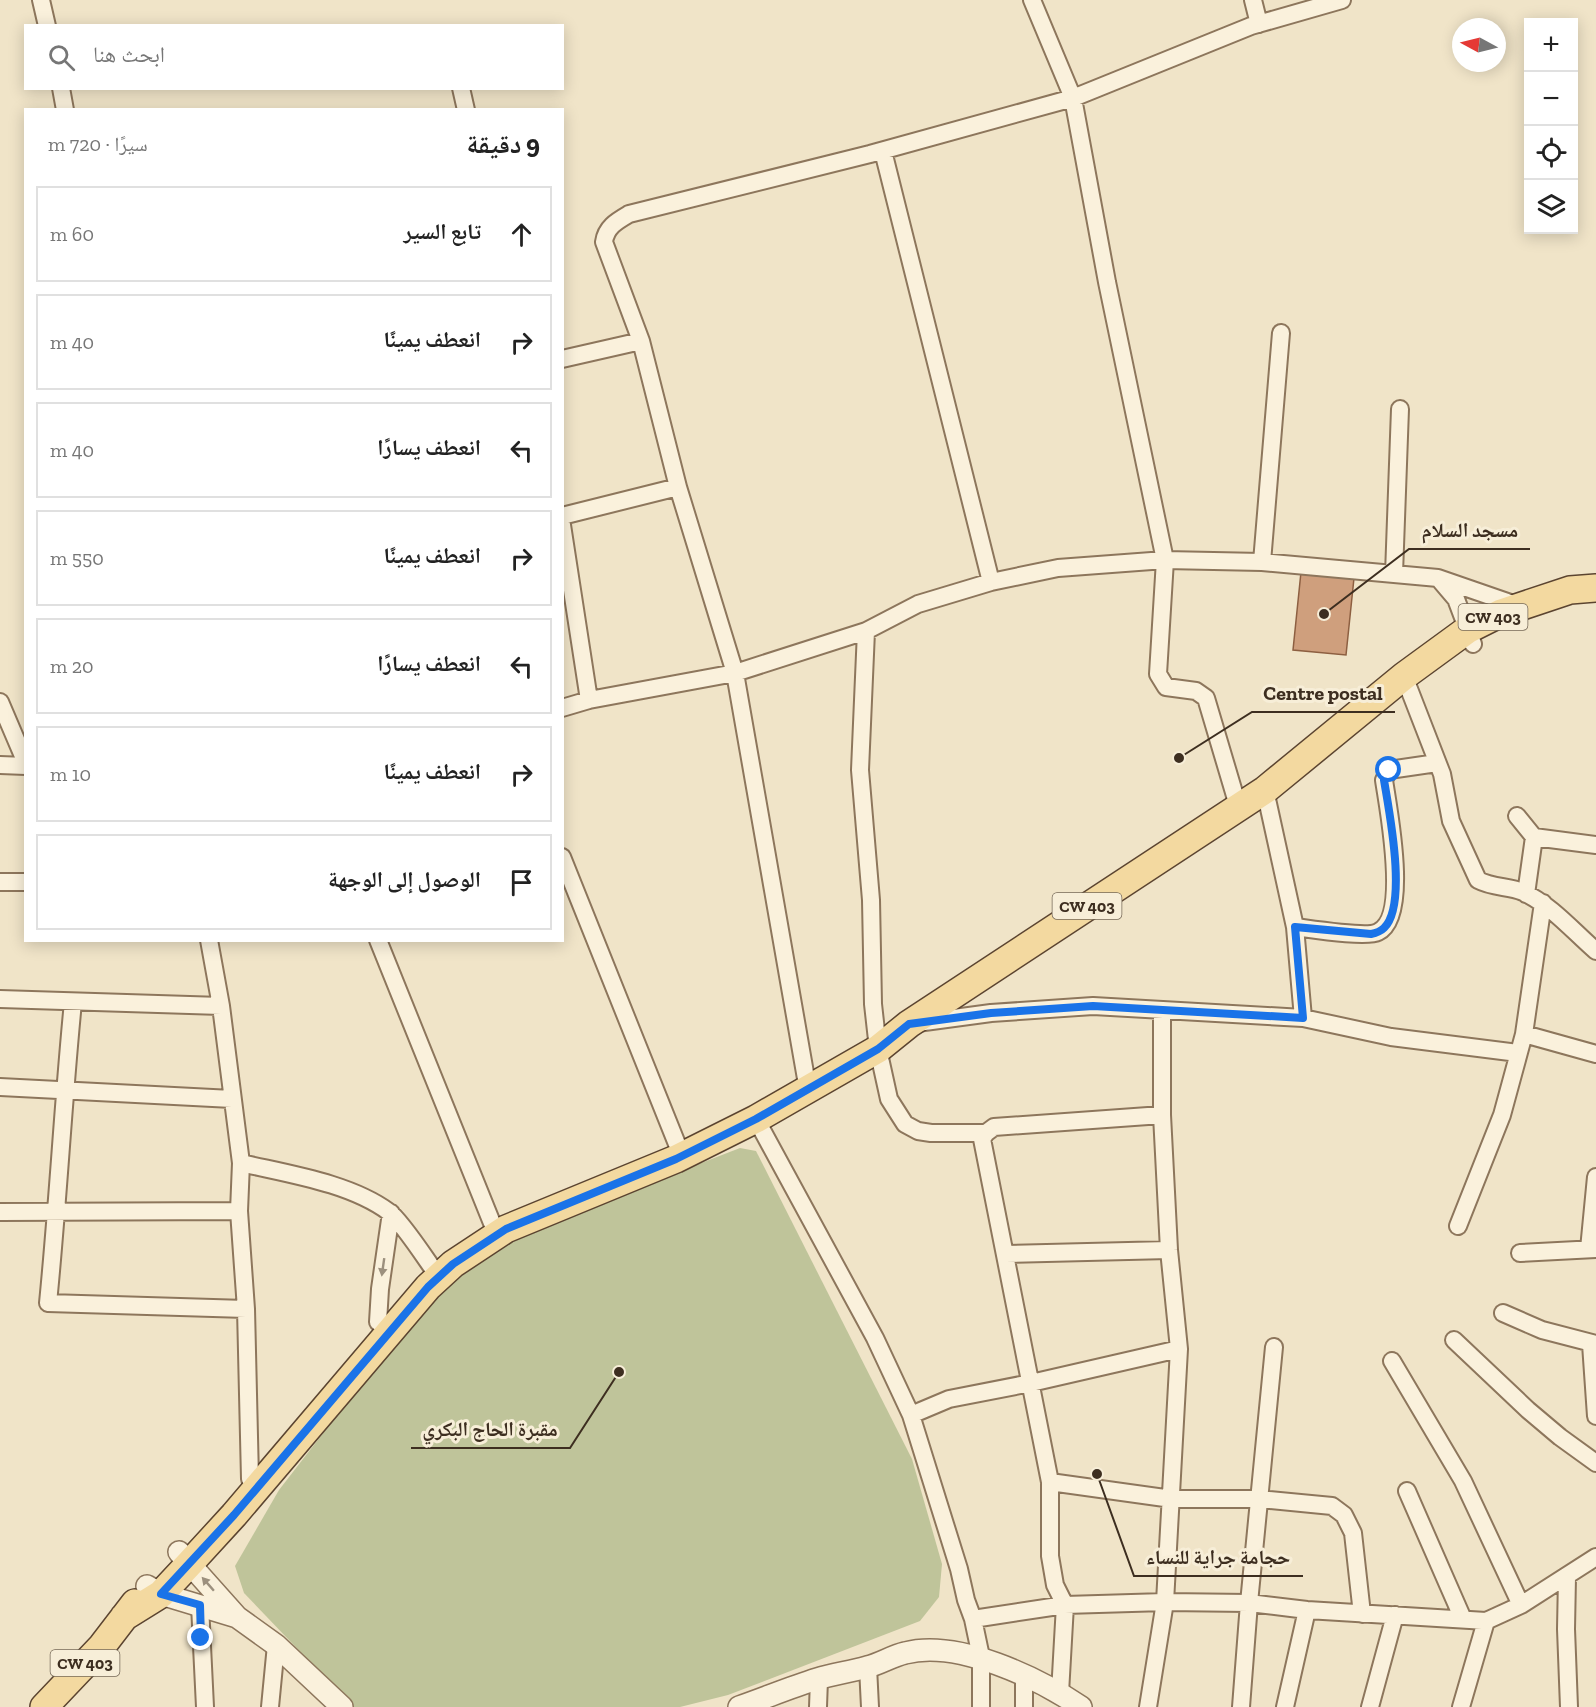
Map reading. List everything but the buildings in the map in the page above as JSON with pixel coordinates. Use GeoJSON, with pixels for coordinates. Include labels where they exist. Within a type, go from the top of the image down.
{"type":"FeatureCollection","features":[{"type":"Feature","properties":{"kind":"main road","name":"CW 403"},"geometry":{"type":"LineString","coordinates":[[1530,609],[1570,590],[1596,588]]}},
{"type":"Feature","properties":{"kind":"main road","name":"CW 403"},"geometry":{"type":"LineString","coordinates":[[184,1558],[234,1515],[428,1287],[453,1264],[506,1229],[676,1159],[756,1119],[878,1049],[909,1024],[1264,790],[1404,676],[1470,637],[1501,613],[1596,599]]}},
{"type":"Feature","properties":{"kind":"main road","name":"CW 403"},"geometry":{"type":"LineString","coordinates":[[44,1707],[102,1646],[124,1617],[184,1558],[394,1303],[431,1266],[492,1223],[531,1203],[677,1144],[756,1119]]}},
{"type":"Feature","properties":{"kind":"street"},"geometry":{"type":"LineString","coordinates":[[41,0],[47,24]]}},
{"type":"Feature","properties":{"kind":"street"},"geometry":{"type":"LineString","coordinates":[[1032,0],[1073,98],[1107,282],[1165,560],[1159,678],[1167,687],[1196,691],[1206,698],[1238,806]]}},
{"type":"Feature","properties":{"kind":"street"},"geometry":{"type":"LineString","coordinates":[[1253,0],[1259,24]]}},
{"type":"Feature","properties":{"kind":"street"},"geometry":{"type":"LineString","coordinates":[[808,1090],[735,673],[678,488],[641,341],[604,242],[608,231],[617,221],[629,214],[883,151],[1073,98],[1259,24],[1342,0]]}},
{"type":"Feature","properties":{"kind":"street"},"geometry":{"type":"LineString","coordinates":[[60,90],[65,108]]}},
{"type":"Feature","properties":{"kind":"street"},"geometry":{"type":"LineString","coordinates":[[461,90],[466,108]]}},
{"type":"Feature","properties":{"kind":"street"},"geometry":{"type":"LineString","coordinates":[[883,151],[991,582]]}},
{"type":"Feature","properties":{"kind":"street"},"geometry":{"type":"LineString","coordinates":[[1262,562],[1281,333]]}},
{"type":"Feature","properties":{"kind":"street"},"geometry":{"type":"LineString","coordinates":[[564,359],[641,341]]}},
{"type":"Feature","properties":{"kind":"street"},"geometry":{"type":"LineString","coordinates":[[1394,573],[1400,410]]}},
{"type":"Feature","properties":{"kind":"street"},"geometry":{"type":"LineString","coordinates":[[564,516],[678,488]]}},
{"type":"Feature","properties":{"kind":"street"},"geometry":{"type":"LineString","coordinates":[[564,538],[589,700]]}},
{"type":"Feature","properties":{"kind":"street"},"geometry":{"type":"LineString","coordinates":[[564,707],[589,700],[735,673],[866,631],[918,604],[991,582],[1058,568],[1165,560],[1262,562],[1394,573],[1438,578],[1530,609]]}},
{"type":"Feature","properties":{"kind":"street"},"geometry":{"type":"LineString","coordinates":[[1438,578],[1455,599],[1470,637]]}},
{"type":"Feature","properties":{"kind":"street"},"geometry":{"type":"LineString","coordinates":[[866,631],[860,770],[868,850],[873,1004],[878,1049],[889,1099],[905,1124],[918,1131],[986,1133]]}},
{"type":"Feature","properties":{"kind":"street"},"geometry":{"type":"LineString","coordinates":[[1404,676],[1442,774],[1451,821],[1478,880],[1496,887],[1520,891],[1543,903],[1596,951]]}},
{"type":"Feature","properties":{"kind":"street"},"geometry":{"type":"LineString","coordinates":[[0,702],[24,760]]}},
{"type":"Feature","properties":{"kind":"street"},"geometry":{"type":"LineString","coordinates":[[1295,927],[1371,934],[1384,928],[1393,907],[1396,887],[1385,774],[1389,770],[1437,763]]}},
{"type":"Feature","properties":{"kind":"street"},"geometry":{"type":"LineString","coordinates":[[0,765],[24,765]]}},
{"type":"Feature","properties":{"kind":"street"},"geometry":{"type":"LineString","coordinates":[[1264,790],[1295,927],[1303,1018]]}},
{"type":"Feature","properties":{"kind":"street"},"geometry":{"type":"LineString","coordinates":[[1517,816],[1534,837],[1596,845]]}},
{"type":"Feature","properties":{"kind":"street"},"geometry":{"type":"LineString","coordinates":[[1526,894],[1534,837]]}},
{"type":"Feature","properties":{"kind":"street"},"geometry":{"type":"LineString","coordinates":[[564,862],[677,1144]]}},
{"type":"Feature","properties":{"kind":"street"},"geometry":{"type":"LineString","coordinates":[[0,882],[24,882]]}},
{"type":"Feature","properties":{"kind":"street"},"geometry":{"type":"LineString","coordinates":[[1458,1226],[1502,1115],[1524,1034],[1543,903]]}},
{"type":"Feature","properties":{"kind":"street"},"geometry":{"type":"LineString","coordinates":[[209,942],[221,1006],[241,1163],[239,1211],[246,1309],[250,1479]]}},
{"type":"Feature","properties":{"kind":"street"},"geometry":{"type":"LineString","coordinates":[[379,942],[492,1223]]}},
{"type":"Feature","properties":{"kind":"street"},"geometry":{"type":"LineString","coordinates":[[0,999],[221,1006]]}},
{"type":"Feature","properties":{"kind":"street"},"geometry":{"type":"LineString","coordinates":[[74,1002],[64,1091],[57,1211],[48,1303],[246,1309]]}},
{"type":"Feature","properties":{"kind":"street"},"geometry":{"type":"LineString","coordinates":[[909,1024],[991,1013],[1093,1006],[1303,1018],[1391,1036],[1518,1053]]}},
{"type":"Feature","properties":{"kind":"street"},"geometry":{"type":"LineString","coordinates":[[1148,1707],[1165,1602],[1179,1349],[1169,1250],[1162,1114],[1162,1010]]}},
{"type":"Feature","properties":{"kind":"street"},"geometry":{"type":"LineString","coordinates":[[1524,1034],[1596,1054]]}},
{"type":"Feature","properties":{"kind":"street"},"geometry":{"type":"LineString","coordinates":[[0,1087],[232,1099]]}},
{"type":"Feature","properties":{"kind":"street"},"geometry":{"type":"LineString","coordinates":[[1060,1693],[1065,1605],[1055,1585],[1050,1556],[1050,1482],[982,1139],[994,1128],[1162,1114]]}},
{"type":"Feature","properties":{"kind":"street"},"geometry":{"type":"LineString","coordinates":[[756,1119],[875,1338],[912,1415],[973,1619],[981,1657],[981,1707]]}},
{"type":"Feature","properties":{"kind":"street"},"geometry":{"type":"LineString","coordinates":[[241,1163],[349,1191],[391,1213],[431,1266]]}},
{"type":"Feature","properties":{"kind":"street"},"geometry":{"type":"LineString","coordinates":[[1520,1252],[1593,1249],[1596,1177]]}},
{"type":"Feature","properties":{"kind":"street"},"geometry":{"type":"LineString","coordinates":[[0,1212],[239,1211]]}},
{"type":"Feature","properties":{"kind":"street"},"geometry":{"type":"LineString","coordinates":[[378,1322],[380,1289],[391,1213]]}},
{"type":"Feature","properties":{"kind":"street"},"geometry":{"type":"LineString","coordinates":[[1006,1254],[1169,1250]]}},
{"type":"Feature","properties":{"kind":"street"},"geometry":{"type":"LineString","coordinates":[[1503,1313],[1542,1330],[1594,1344],[1596,1416]]}},
{"type":"Feature","properties":{"kind":"street"},"geometry":{"type":"LineString","coordinates":[[1454,1340],[1528,1410],[1560,1437],[1596,1462]]}},
{"type":"Feature","properties":{"kind":"street"},"geometry":{"type":"LineString","coordinates":[[1241,1707],[1274,1347]]}},
{"type":"Feature","properties":{"kind":"street"},"geometry":{"type":"LineString","coordinates":[[912,1415],[949,1399],[1179,1349]]}},
{"type":"Feature","properties":{"kind":"street"},"geometry":{"type":"LineString","coordinates":[[1392,1361],[1463,1482],[1521,1605]]}},
{"type":"Feature","properties":{"kind":"street"},"geometry":{"type":"LineString","coordinates":[[1050,1482],[1172,1499],[1259,1499],[1332,1506],[1344,1515],[1353,1533],[1362,1614]]}},
{"type":"Feature","properties":{"kind":"street"},"geometry":{"type":"LineString","coordinates":[[1407,1491],[1462,1619]]}},
{"type":"Feature","properties":{"kind":"street"},"geometry":{"type":"LineString","coordinates":[[973,1619],[1065,1605],[1165,1602],[1249,1604],[1362,1614],[1486,1621],[1521,1605],[1596,1557]]}},
{"type":"Feature","properties":{"kind":"street"},"geometry":{"type":"LineString","coordinates":[[184,1558],[237,1617],[276,1645],[342,1707]]}},
{"type":"Feature","properties":{"kind":"street"},"geometry":{"type":"LineString","coordinates":[[1567,1577],[1569,1707]]}},
{"type":"Feature","properties":{"kind":"street"},"geometry":{"type":"LineString","coordinates":[[154,1590],[237,1617]]}},
{"type":"Feature","properties":{"kind":"street"},"geometry":{"type":"LineString","coordinates":[[200,1605],[205,1707]]}},
{"type":"Feature","properties":{"kind":"street"},"geometry":{"type":"LineString","coordinates":[[1285,1707],[1307,1610]]}},
{"type":"Feature","properties":{"kind":"street"},"geometry":{"type":"LineString","coordinates":[[1370,1707],[1395,1615]]}},
{"type":"Feature","properties":{"kind":"street"},"geometry":{"type":"LineString","coordinates":[[1461,1707],[1486,1621]]}},
{"type":"Feature","properties":{"kind":"street"},"geometry":{"type":"LineString","coordinates":[[270,1707],[276,1645]]}},
{"type":"Feature","properties":{"kind":"street"},"geometry":{"type":"LineString","coordinates":[[739,1707],[819,1679],[867,1667],[906,1652],[934,1650],[981,1657],[1060,1693],[1082,1707]]}},
{"type":"Feature","properties":{"kind":"street"},"geometry":{"type":"LineString","coordinates":[[867,1667],[870,1707]]}},
{"type":"Feature","properties":{"kind":"street"},"geometry":{"type":"LineString","coordinates":[[1024,1677],[1024,1707]]}},
{"type":"Feature","properties":{"kind":"street"},"geometry":{"type":"LineString","coordinates":[[818,1707],[819,1679]]}},
{"type":"Feature","properties":{"kind":"green space"},"geometry":{"type":"Polygon","coordinates":[[[740,1148],[756,1151],[912,1459],[942,1564],[939,1597],[920,1621],[728,1695],[680,1707],[353,1707],[244,1593],[235,1566],[279,1490],[438,1285],[498,1242],[740,1148]]]}},
{"type":"Feature","properties":{"kind":"place","name":"مسجد السلام"},"geometry":{"type":"Point","coordinates":[1324,614]}},
{"type":"Feature","properties":{"kind":"place","name":"Centre postal"},"geometry":{"type":"Point","coordinates":[1179,758]}},
{"type":"Feature","properties":{"kind":"place","name":"مقبرة الحاج البكري"},"geometry":{"type":"Point","coordinates":[619,1372]}},
{"type":"Feature","properties":{"kind":"place","name":"حجامة جراية للنساء"},"geometry":{"type":"Point","coordinates":[1097,1474]}},
{"type":"Feature","properties":{"kind":"route"},"geometry":{"type":"LineString","coordinates":[[201,1638],[200,1605],[161,1594],[234,1515],[428,1287],[453,1264],[506,1229],[533,1216],[676,1159],[756,1119],[878,1049],[909,1024],[991,1013],[1093,1006],[1303,1018],[1295,927],[1371,934],[1378,932],[1388,923],[1396,887],[1394,848],[1384,780],[1389,770]]}}]}
